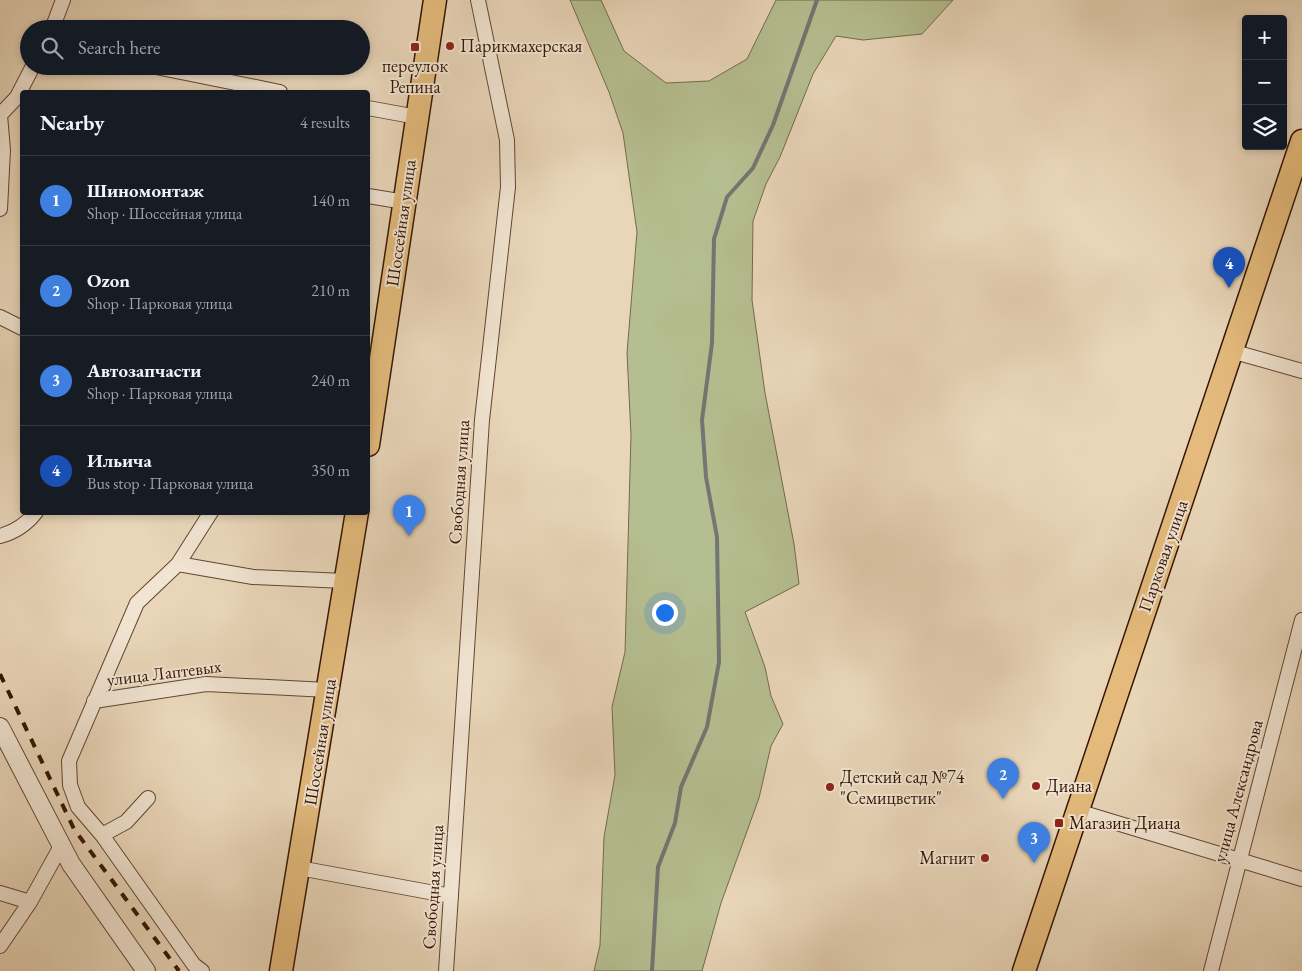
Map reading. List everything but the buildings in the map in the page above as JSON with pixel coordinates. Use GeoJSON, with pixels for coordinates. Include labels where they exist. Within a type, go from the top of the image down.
{"type":"FeatureCollection","features":[{"type":"Feature","properties":{"kind":"main road","name":"Шоссейная улица"},"geometry":{"type":"LineString","coordinates":[[370,432],[435,0]]}},
{"type":"Feature","properties":{"kind":"main road","name":"Парковая улица"},"geometry":{"type":"LineString","coordinates":[[1024,971],[1302,141]]}},
{"type":"Feature","properties":{"kind":"main road","name":"Шоссейная улица"},"geometry":{"type":"LineString","coordinates":[[281,971],[356,515]]}},
{"type":"Feature","properties":{"kind":"street"},"geometry":{"type":"LineString","coordinates":[[55,20],[63,0]]}},
{"type":"Feature","properties":{"kind":"street","name":"Свободная улица"},"geometry":{"type":"LineString","coordinates":[[446,971],[482,420],[508,187],[507,140],[478,0]]}},
{"type":"Feature","properties":{"kind":"street"},"geometry":{"type":"LineString","coordinates":[[21,90],[28,75]]}},
{"type":"Feature","properties":{"kind":"street"},"geometry":{"type":"LineString","coordinates":[[196,75],[270,90]]}},
{"type":"Feature","properties":{"kind":"street"},"geometry":{"type":"LineString","coordinates":[[0,209],[3,150],[0,115],[20,91]]}},
{"type":"Feature","properties":{"kind":"street"},"geometry":{"type":"LineString","coordinates":[[370,108],[417,117]]}},
{"type":"Feature","properties":{"kind":"street"},"geometry":{"type":"LineString","coordinates":[[370,196],[405,202]]}},
{"type":"Feature","properties":{"kind":"street"},"geometry":{"type":"LineString","coordinates":[[0,317],[20,327]]}},
{"type":"Feature","properties":{"kind":"street"},"geometry":{"type":"LineString","coordinates":[[1231,351],[1302,371]]}},
{"type":"Feature","properties":{"kind":"street"},"geometry":{"type":"LineString","coordinates":[[0,536],[11,533],[28,522],[34,515]]}},
{"type":"Feature","properties":{"kind":"street","name":"улица Лаптевых"},"geometry":{"type":"LineString","coordinates":[[202,971],[194,965],[102,835],[78,807],[70,785],[69,761],[137,603],[178,564],[209,515]]}},
{"type":"Feature","properties":{"kind":"street"},"geometry":{"type":"LineString","coordinates":[[178,564],[253,577],[345,582]]}},
{"type":"Feature","properties":{"kind":"street","name":"улица Александрова"},"geometry":{"type":"LineString","coordinates":[[1211,971],[1302,620]]}},
{"type":"Feature","properties":{"kind":"street","name":"улица Лаптевых"},"geometry":{"type":"LineString","coordinates":[[94,701],[206,684],[328,690]]}},
{"type":"Feature","properties":{"kind":"street"},"geometry":{"type":"LineString","coordinates":[[0,727],[71,864],[146,971]]}},
{"type":"Feature","properties":{"kind":"street"},"geometry":{"type":"LineString","coordinates":[[102,835],[126,822],[148,798]]}},
{"type":"Feature","properties":{"kind":"street"},"geometry":{"type":"LineString","coordinates":[[1077,811],[1302,879]]}},
{"type":"Feature","properties":{"kind":"street"},"geometry":{"type":"LineString","coordinates":[[0,946],[30,902],[62,846]]}},
{"type":"Feature","properties":{"kind":"street"},"geometry":{"type":"LineString","coordinates":[[299,868],[451,896]]}},
{"type":"Feature","properties":{"kind":"street"},"geometry":{"type":"LineString","coordinates":[[0,893],[30,902]]}},
{"type":"Feature","properties":{"kind":"green space"},"geometry":{"type":"Polygon","coordinates":[[[570,0],[601,0],[624,51],[666,83],[709,81],[747,59],[776,0],[953,0],[922,34],[863,40],[836,36],[813,74],[780,157],[766,184],[753,221],[752,300],[765,393],[794,544],[799,584],[745,612],[765,667],[771,696],[783,724],[771,746],[759,798],[721,903],[702,971],[594,971],[600,945],[604,837],[615,775],[612,707],[625,652],[631,435],[627,353],[637,232],[623,133],[609,92],[570,0]]]}},
{"type":"Feature","properties":{"kind":"waterway"},"geometry":{"type":"LineString","coordinates":[[652,971],[658,867],[675,823],[681,787],[707,727],[719,662],[717,537],[706,477],[702,420],[712,343],[714,239],[727,197],[753,168],[773,125],[817,0]]}},
{"type":"Feature","properties":{"kind":"railway"},"geometry":{"type":"LineString","coordinates":[[0,674],[74,829],[179,971]]}},
{"type":"Feature","properties":{"kind":"place","name":"Парикмахерская"},"geometry":{"type":"Point","coordinates":[450,46]}},
{"type":"Feature","properties":{"kind":"place","name":"переулок Репина"},"geometry":{"type":"Point","coordinates":[415,47]}},
{"type":"Feature","properties":{"kind":"place","name":"Ильича"},"geometry":{"type":"Point","coordinates":[1229,288]}},
{"type":"Feature","properties":{"kind":"place","name":"Шиномонтаж"},"geometry":{"type":"Point","coordinates":[409,536]}},
{"type":"Feature","properties":{"kind":"place","name":"Диана"},"geometry":{"type":"Point","coordinates":[1036,786]}},
{"type":"Feature","properties":{"kind":"place","name":"Детский сад №74 \"Семицветик\""},"geometry":{"type":"Point","coordinates":[830,787]}},
{"type":"Feature","properties":{"kind":"place","name":"Ozon"},"geometry":{"type":"Point","coordinates":[1003,799]}},
{"type":"Feature","properties":{"kind":"place","name":"Магазин Диана"},"geometry":{"type":"Point","coordinates":[1059,823]}},
{"type":"Feature","properties":{"kind":"place","name":"Магнит"},"geometry":{"type":"Point","coordinates":[985,858]}},
{"type":"Feature","properties":{"kind":"place","name":"Автозапчасти"},"geometry":{"type":"Point","coordinates":[1034,863]}}]}
